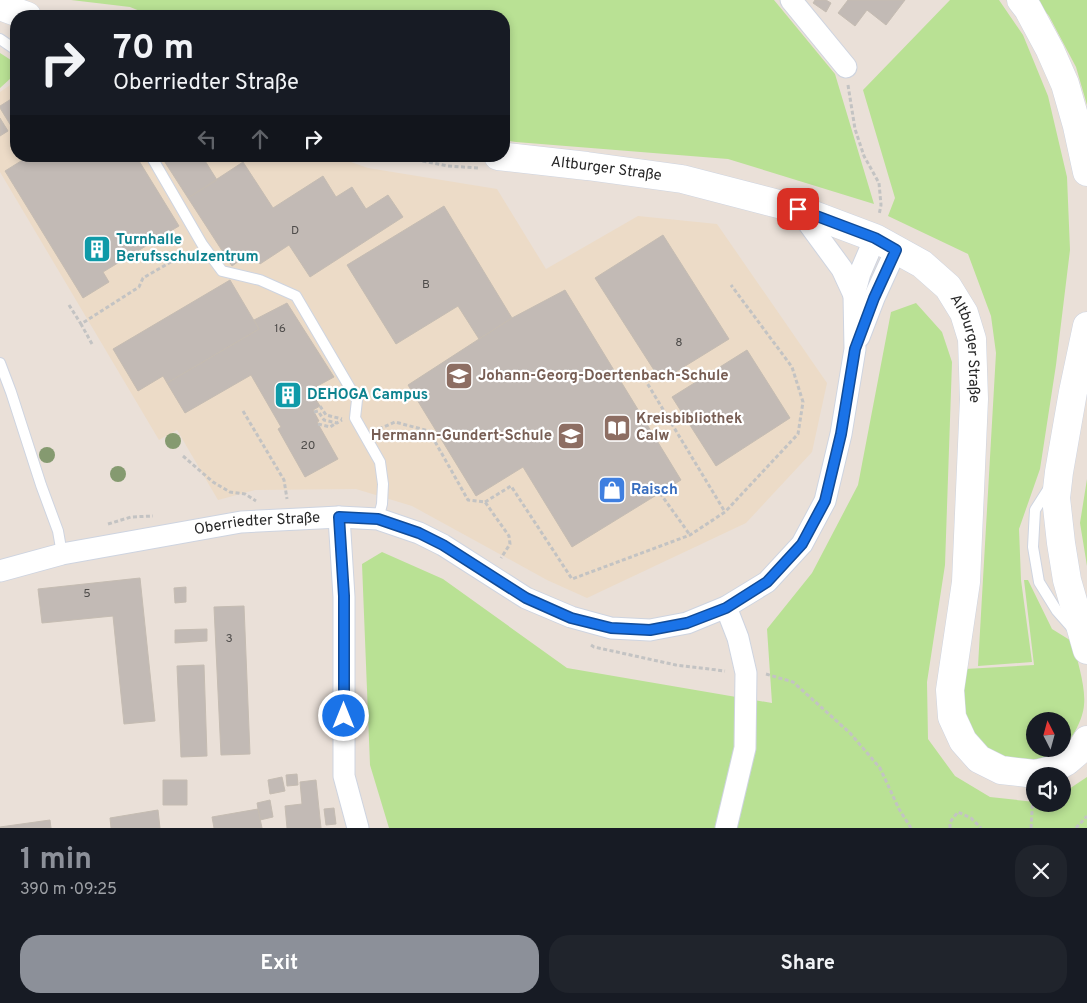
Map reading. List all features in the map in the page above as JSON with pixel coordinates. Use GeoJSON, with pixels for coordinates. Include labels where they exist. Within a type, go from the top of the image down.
{"type":"FeatureCollection","features":[{"type":"Feature","properties":{"kind":"street"},"geometry":{"type":"LineString","coordinates":[[790,0],[846,67]]}},
{"type":"Feature","properties":{"kind":"street"},"geometry":{"type":"LineString","coordinates":[[1021,0],[1050,50],[1065,84],[1087,172]]}},
{"type":"Feature","properties":{"kind":"street","name":"Altburger Straße"},"geometry":{"type":"LineString","coordinates":[[510,157],[682,179],[798,209],[885,244],[922,264],[948,287],[964,314],[972,339],[974,399],[966,582],[950,690],[952,717],[963,741],[979,759],[1001,770],[1026,773]]}},
{"type":"Feature","properties":{"kind":"street","name":"Oberriedter Straße"},"geometry":{"type":"LineString","coordinates":[[798,209],[842,269],[854,295]]}},
{"type":"Feature","properties":{"kind":"street","name":"Oberriedter Straße"},"geometry":{"type":"LineString","coordinates":[[0,571],[62,554],[241,522],[339,517],[378,519],[419,533],[443,545],[526,598],[571,618],[611,628],[650,630],[687,623],[726,608],[767,582],[802,544],[825,501],[841,434],[855,349],[854,295],[860,273],[885,244]]}},
{"type":"Feature","properties":{"kind":"street","name":"Oberriedter Straße"},"geometry":{"type":"LineString","coordinates":[[855,349],[874,298],[885,244]]}},
{"type":"Feature","properties":{"kind":"street"},"geometry":{"type":"LineString","coordinates":[[1086,645],[1067,580],[1056,498],[1073,392],[1087,326]]}},
{"type":"Feature","properties":{"kind":"street"},"geometry":{"type":"LineString","coordinates":[[339,517],[344,596],[344,776],[358,828]]}},
{"type":"Feature","properties":{"kind":"street"},"geometry":{"type":"LineString","coordinates":[[726,608],[738,638],[746,673],[745,748],[726,828]]}},
{"type":"Feature","properties":{"kind":"street","name":"Altburger Straße"},"geometry":{"type":"LineString","coordinates":[[1056,767],[1067,761],[1082,748],[1087,740]]}},
{"type":"Feature","properties":{"kind":"lane"},"geometry":{"type":"LineString","coordinates":[[154,162],[202,244],[222,271],[260,280],[296,296],[357,400],[355,418],[380,462],[383,484],[382,504],[378,519]]}},
{"type":"Feature","properties":{"kind":"lane"},"geometry":{"type":"LineString","coordinates":[[0,363],[58,531],[62,554]]}},
{"type":"Feature","properties":{"kind":"path"},"geometry":{"type":"LineString","coordinates":[[846,67],[855,129],[864,156],[879,183],[885,244]]}},
{"type":"Feature","properties":{"kind":"path"},"geometry":{"type":"LineString","coordinates":[[80,324],[140,287],[143,278],[187,254]]}},
{"type":"Feature","properties":{"kind":"path"},"geometry":{"type":"LineString","coordinates":[[395,422],[428,431],[468,500],[486,502],[512,486],[572,579],[690,535],[725,512],[798,434],[803,402],[792,367],[732,284]]}},
{"type":"Feature","properties":{"kind":"path"},"geometry":{"type":"LineString","coordinates":[[69,305],[92,344]]}},
{"type":"Feature","properties":{"kind":"path"},"geometry":{"type":"LineString","coordinates":[[641,372],[725,512]]}},
{"type":"Feature","properties":{"kind":"path"},"geometry":{"type":"LineString","coordinates":[[320,406],[326,415],[342,419],[355,418]]}},
{"type":"Feature","properties":{"kind":"path"},"geometry":{"type":"LineString","coordinates":[[314,412],[318,410],[324,420],[337,422]]}},
{"type":"Feature","properties":{"kind":"path"},"geometry":{"type":"LineString","coordinates":[[242,411],[284,480],[287,499]]}},
{"type":"Feature","properties":{"kind":"path"},"geometry":{"type":"LineString","coordinates":[[318,424],[330,427],[342,419]]}},
{"type":"Feature","properties":{"kind":"path"},"geometry":{"type":"LineString","coordinates":[[183,456],[213,482],[230,492],[245,494],[258,502]]}},
{"type":"Feature","properties":{"kind":"path"},"geometry":{"type":"LineString","coordinates":[[660,493],[690,535]]}},
{"type":"Feature","properties":{"kind":"path"},"geometry":{"type":"LineString","coordinates":[[486,502],[509,536],[510,544],[505,554]]}},
{"type":"Feature","properties":{"kind":"path"},"geometry":{"type":"LineString","coordinates":[[746,673],[770,674],[793,682],[850,733],[880,768],[899,809],[911,828]]}},
{"type":"Feature","properties":{"kind":"path"},"geometry":{"type":"LineString","coordinates":[[950,828],[950,822],[958,812],[972,818],[981,828]]}},
{"type":"Feature","properties":{"kind":"path"},"geometry":{"type":"LineString","coordinates":[[1031,828],[1032,812]]}},
{"type":"Feature","properties":{"kind":"path"},"geometry":{"type":"LineString","coordinates":[[1076,828],[1087,816]]}},
{"type":"Feature","properties":{"kind":"shaded area"},"geometry":{"type":"Polygon","coordinates":[[[10,85],[10,162],[351,162],[368,168],[497,189],[546,269],[638,216],[717,224],[827,383],[812,452],[746,523],[587,598],[547,580],[412,506],[356,489],[255,490],[218,500],[177,430],[159,440],[0,172],[0,92],[10,85]]]}},
{"type":"Feature","properties":{"kind":"green space"},"geometry":{"type":"Polygon","coordinates":[[[71,0],[774,0],[835,74],[874,204],[728,159],[510,141],[510,10],[137,10],[130,7],[71,0]]]}},
{"type":"Feature","properties":{"kind":"green space"},"geometry":{"type":"Polygon","coordinates":[[[950,0],[999,0],[1023,35],[1048,96],[1067,177],[1070,250],[1056,365],[1040,469],[1019,529],[1021,580],[1032,662],[978,666],[996,353],[991,316],[968,254],[888,216],[895,198],[863,90],[950,0]]]}},
{"type":"Feature","properties":{"kind":"green space"},"geometry":{"type":"Polygon","coordinates":[[[1036,0],[1087,0],[1087,105],[1076,67],[1049,16],[1036,0]]]}},
{"type":"Feature","properties":{"kind":"green space"},"geometry":{"type":"Polygon","coordinates":[[[0,53],[10,59],[10,79],[0,88],[0,53]]]}},
{"type":"Feature","properties":{"kind":"green space"},"geometry":{"type":"Polygon","coordinates":[[[916,303],[942,332],[952,362],[945,565],[927,682],[928,739],[955,776],[990,797],[1026,801],[1026,812],[1071,812],[1071,788],[1087,777],[1087,828],[389,828],[370,765],[362,564],[382,552],[443,579],[567,668],[772,703],[767,629],[812,573],[858,485],[891,312],[916,303]]]}},
{"type":"Feature","properties":{"kind":"green space"},"geometry":{"type":"Polygon","coordinates":[[[1087,479],[1087,566],[1080,523],[1087,479]]]}},
{"type":"Feature","properties":{"kind":"green space"},"geometry":{"type":"Polygon","coordinates":[[[1024,580],[1028,580],[1052,629],[1073,642],[1082,682],[1083,710],[1080,722],[1071,737],[1071,712],[1026,712],[1026,758],[1045,758],[1023,761],[991,752],[978,741],[965,715],[962,690],[965,669],[1034,665],[1024,580]]]}},
{"type":"Feature","properties":{"kind":"building"},"geometry":{"type":"Polygon","coordinates":[[[815,0],[826,0],[831,3],[826,12],[813,3],[815,0]]]}},
{"type":"Feature","properties":{"kind":"building"},"geometry":{"type":"Polygon","coordinates":[[[848,0],[905,0],[886,25],[867,10],[855,26],[838,13],[848,0]]]}},
{"type":"Feature","properties":{"kind":"building"},"geometry":{"type":"Polygon","coordinates":[[[10,100],[10,124],[0,108],[0,106],[10,100]]]}},
{"type":"Feature","properties":{"kind":"building"},"geometry":{"type":"Polygon","coordinates":[[[0,118],[8,131],[0,136],[0,118]]]}},
{"type":"Feature","properties":{"kind":"building","name":"Turnhalle Berufsschulzentrum"},"geometry":{"type":"Polygon","coordinates":[[[19,162],[140,162],[179,226],[103,272],[109,282],[83,298],[5,171],[19,162]]]}},
{"type":"Feature","properties":{"kind":"building"},"geometry":{"type":"Polygon","coordinates":[[[165,162],[206,162],[217,180],[188,198],[165,162]]]}},
{"type":"Feature","properties":{"kind":"building"},"geometry":{"type":"Polygon","coordinates":[[[243,162],[273,208],[323,176],[336,197],[352,187],[366,209],[388,195],[403,217],[310,277],[289,245],[260,264],[252,252],[232,266],[188,198],[243,162]]]}},
{"type":"Feature","properties":{"kind":"building"},"geometry":{"type":"Polygon","coordinates":[[[444,206],[512,318],[479,339],[458,306],[396,344],[347,265],[444,206]]]}},
{"type":"Feature","properties":{"kind":"building"},"geometry":{"type":"Polygon","coordinates":[[[663,235],[729,339],[661,381],[595,278],[663,235]]]}},
{"type":"Feature","properties":{"kind":"building"},"geometry":{"type":"Polygon","coordinates":[[[230,280],[259,329],[167,383],[163,376],[138,391],[113,349],[230,280]]]}},
{"type":"Feature","properties":{"kind":"building"},"geometry":{"type":"Polygon","coordinates":[[[565,290],[681,480],[572,547],[523,467],[476,496],[408,385],[512,318],[565,290]]]}},
{"type":"Feature","properties":{"kind":"building","name":"DEHOGA Campus"},"geometry":{"type":"Polygon","coordinates":[[[287,303],[334,377],[310,390],[320,406],[313,410],[319,421],[317,422],[338,459],[305,477],[278,429],[281,427],[251,375],[185,413],[167,383],[259,329],[254,320],[287,303]]]}},
{"type":"Feature","properties":{"kind":"building"},"geometry":{"type":"Polygon","coordinates":[[[747,350],[790,418],[716,466],[672,397],[747,350]]]}},
{"type":"Feature","properties":{"kind":"building"},"geometry":{"type":"Polygon","coordinates":[[[140,578],[155,721],[124,724],[113,616],[42,623],[38,589],[140,578]]]}},
{"type":"Feature","properties":{"kind":"building"},"geometry":{"type":"Polygon","coordinates":[[[186,587],[186,602],[175,603],[174,588],[186,587]]]}},
{"type":"Feature","properties":{"kind":"building"},"geometry":{"type":"Polygon","coordinates":[[[244,606],[250,754],[221,755],[214,607],[244,606]]]}},
{"type":"Feature","properties":{"kind":"building"},"geometry":{"type":"Polygon","coordinates":[[[207,629],[207,641],[175,643],[175,630],[207,629]]]}},
{"type":"Feature","properties":{"kind":"building"},"geometry":{"type":"Polygon","coordinates":[[[204,665],[207,756],[181,757],[177,666],[204,665]]]}},
{"type":"Feature","properties":{"kind":"building"},"geometry":{"type":"Polygon","coordinates":[[[297,774],[298,785],[287,786],[286,775],[297,774]]]}},
{"type":"Feature","properties":{"kind":"building"},"geometry":{"type":"Polygon","coordinates":[[[282,777],[285,791],[270,794],[268,780],[282,777]]]}},
{"type":"Feature","properties":{"kind":"building"},"geometry":{"type":"Polygon","coordinates":[[[163,780],[187,780],[187,805],[163,805],[163,780]]]}},
{"type":"Feature","properties":{"kind":"building"},"geometry":{"type":"Polygon","coordinates":[[[316,780],[321,828],[287,828],[285,806],[302,804],[300,782],[316,780]]]}},
{"type":"Feature","properties":{"kind":"building"},"geometry":{"type":"Polygon","coordinates":[[[270,800],[273,817],[260,820],[257,803],[270,800]]]}},
{"type":"Feature","properties":{"kind":"building"},"geometry":{"type":"Polygon","coordinates":[[[334,808],[336,824],[326,825],[324,809],[334,808]]]}},
{"type":"Feature","properties":{"kind":"building"},"geometry":{"type":"Polygon","coordinates":[[[258,809],[262,828],[214,828],[212,817],[258,809]]]}},
{"type":"Feature","properties":{"kind":"building"},"geometry":{"type":"Polygon","coordinates":[[[158,810],[160,828],[111,828],[110,818],[158,810]]]}},
{"type":"Feature","properties":{"kind":"building"},"geometry":{"type":"Polygon","coordinates":[[[50,820],[51,828],[0,828],[0,827],[50,820]]]}},
{"type":"Feature","properties":{"kind":"place","name":"Turnhalle Berufsschulzentrum"},"geometry":{"type":"Point","coordinates":[97,249]}},
{"type":"Feature","properties":{"kind":"place","name":"Johann-Georg-Doertenbach-Schule"},"geometry":{"type":"Point","coordinates":[459,376]}},
{"type":"Feature","properties":{"kind":"place","name":"DEHOGA Campus"},"geometry":{"type":"Point","coordinates":[288,395]}},
{"type":"Feature","properties":{"kind":"place","name":"Kreisbibliothek Calw"},"geometry":{"type":"Point","coordinates":[617,428]}},
{"type":"Feature","properties":{"kind":"place","name":"Hermann-Gundert-Schule"},"geometry":{"type":"Point","coordinates":[571,436]}},
{"type":"Feature","properties":{"kind":"place","name":"Raisch"},"geometry":{"type":"Point","coordinates":[612,490]}},
{"type":"Feature","properties":{"kind":"route"},"geometry":{"type":"LineString","coordinates":[[344,716],[344,596],[339,517],[378,519],[419,533],[443,545],[526,598],[571,618],[611,628],[650,630],[687,623],[726,608],[767,582],[802,544],[825,501],[841,434],[855,349],[874,298],[896,250],[875,238],[798,209]]}}]}
